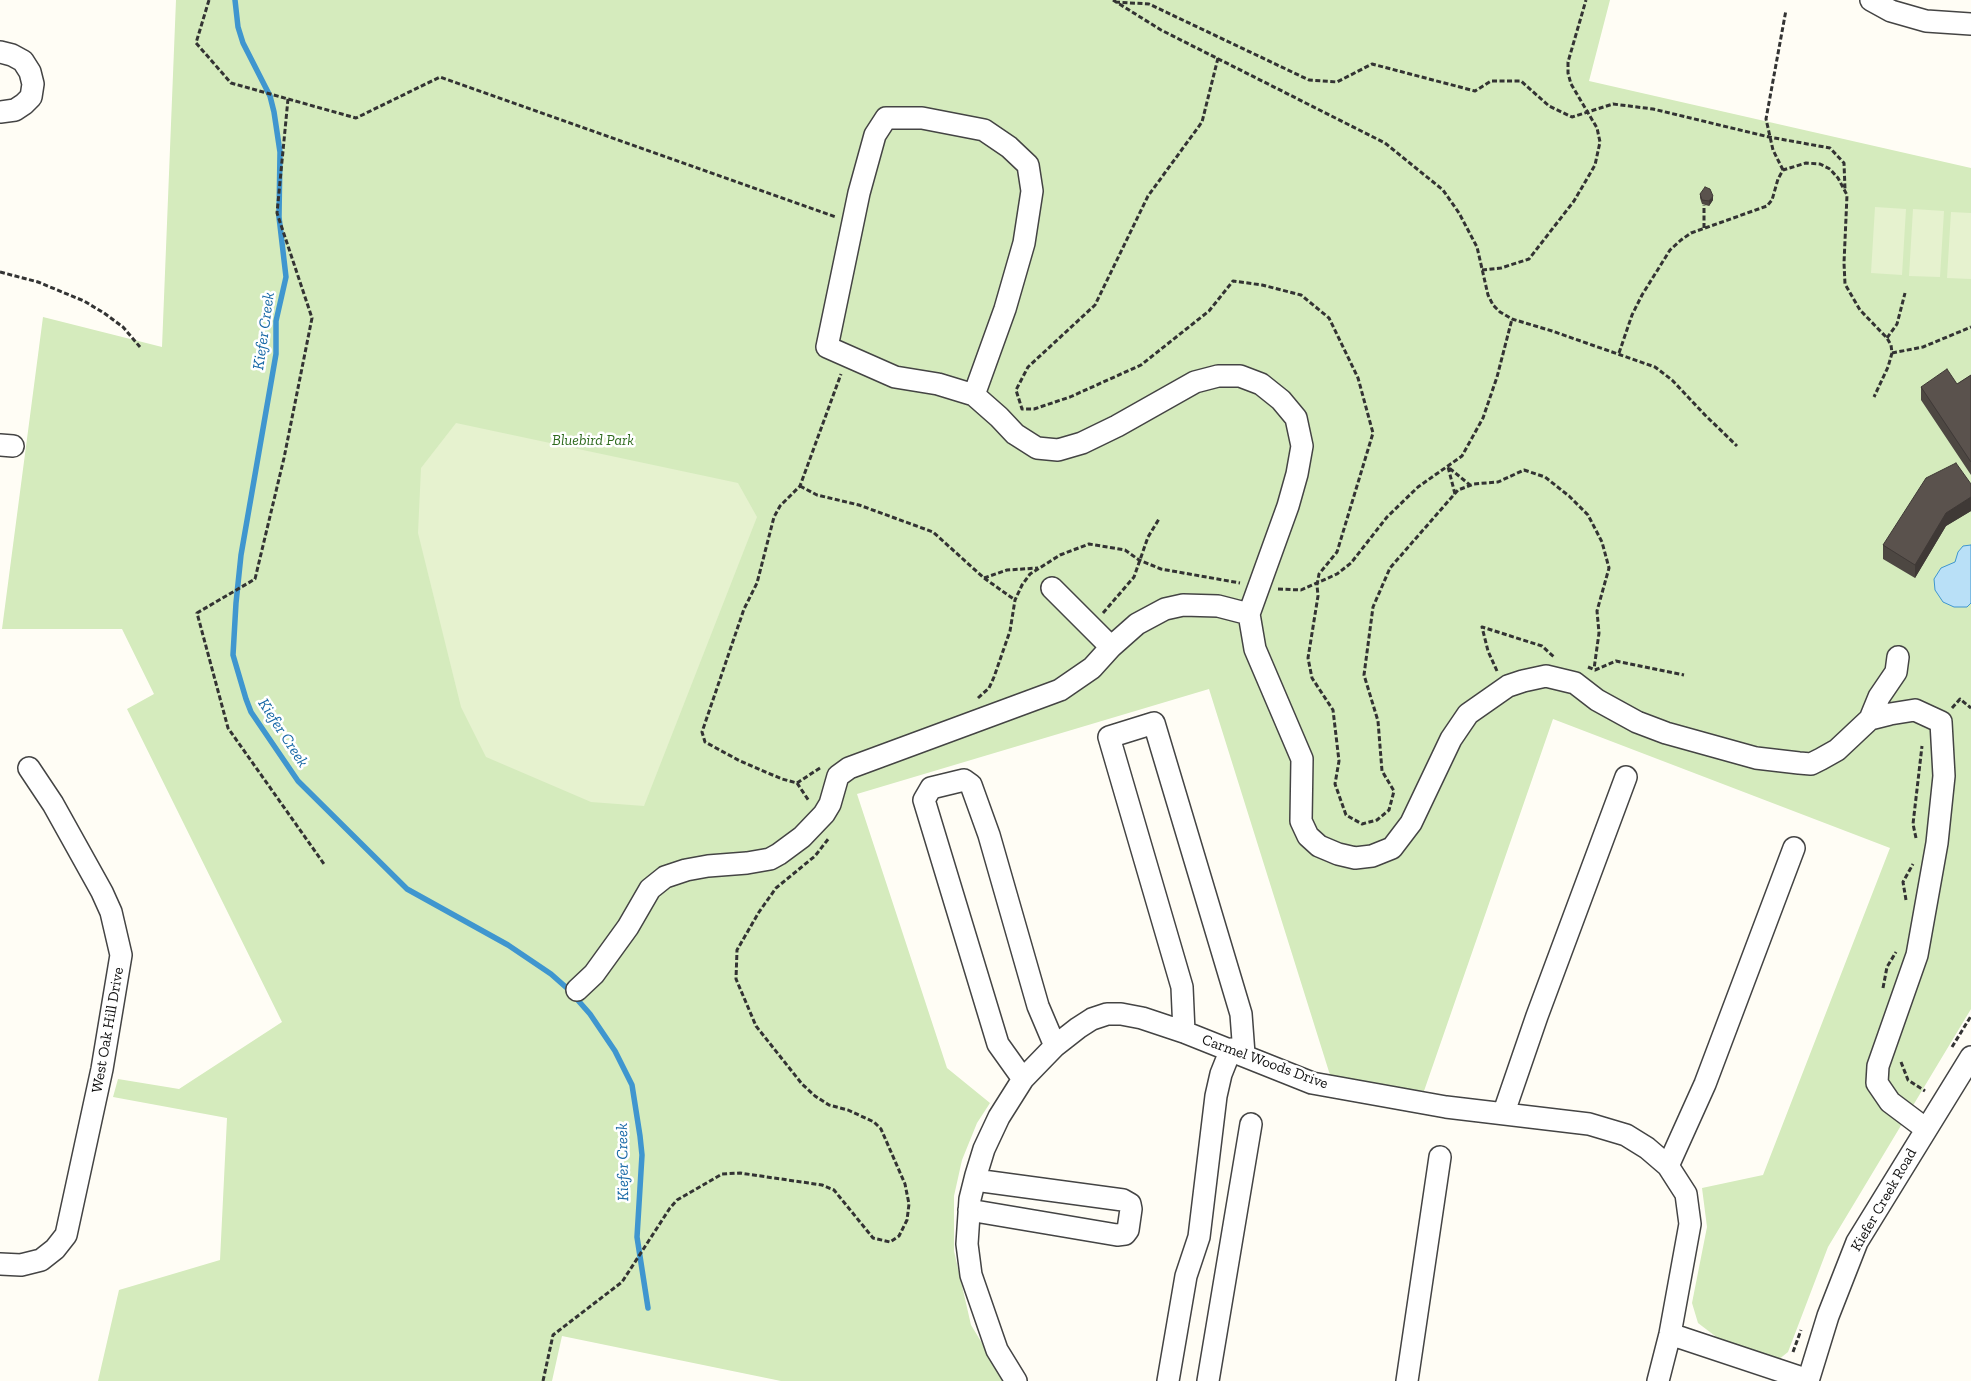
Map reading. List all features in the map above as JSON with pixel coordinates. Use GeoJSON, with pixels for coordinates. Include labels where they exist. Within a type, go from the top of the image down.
{"type":"FeatureCollection","features":[{"type":"Feature","properties":{"kind":"street"},"geometry":{"type":"LineString","coordinates":[[1871,0],[1891,11],[1926,21],[1957,25],[1971,24]]}},
{"type":"Feature","properties":{"kind":"street"},"geometry":{"type":"LineString","coordinates":[[0,52],[12,55],[23,62],[30,72],[33,84],[31,97],[24,104],[15,110],[0,112]]}},
{"type":"Feature","properties":{"kind":"street"},"geometry":{"type":"LineString","coordinates":[[974,396],[1005,309],[1024,243],[1032,191],[1028,166],[1009,147],[984,130],[953,122],[922,118],[886,118],[875,135],[853,224],[827,347],[895,376],[938,384],[974,396],[999,417],[1015,434],[1038,448],[1058,450],[1082,443],[1117,426],[1195,382],[1218,376],[1240,376],[1261,384],[1281,400],[1296,418],[1302,446],[1288,506],[1249,614],[1255,649],[1302,759],[1301,821],[1308,836],[1319,846],[1338,854],[1355,858],[1372,856],[1392,848],[1411,823],[1450,739],[1468,714],[1508,686],[1546,676],[1574,683],[1597,700],[1637,722],[1666,733],[1756,758],[1811,764],[1837,750],[1870,719],[1879,697],[1896,672],[1898,657]]}},
{"type":"Feature","properties":{"kind":"street"},"geometry":{"type":"LineString","coordinates":[[1052,588],[1111,647]]}},
{"type":"Feature","properties":{"kind":"street"},"geometry":{"type":"LineString","coordinates":[[577,990],[594,974],[650,889],[665,877],[708,866],[770,859],[802,837],[824,814],[830,804],[838,776],[849,768],[1060,690],[1092,668],[1111,647],[1137,624],[1165,609],[1183,604],[1218,606],[1249,614]]}},
{"type":"Feature","properties":{"kind":"street"},"geometry":{"type":"LineString","coordinates":[[1870,719],[1915,710],[1941,722],[1944,776],[1935,852],[1917,955],[1878,1066],[1877,1083],[1890,1102],[1926,1129]]}},
{"type":"Feature","properties":{"kind":"street"},"geometry":{"type":"LineString","coordinates":[[1168,1381],[1186,1276],[1199,1237],[1216,1096],[1221,1074],[1237,1052],[1241,1014],[1154,723],[1109,737],[1182,987],[1184,1032]]}},
{"type":"Feature","properties":{"kind":"street","name":"West Oak Hill Drive"},"geometry":{"type":"LineString","coordinates":[[0,1264],[21,1265],[41,1260],[55,1249],[66,1235],[102,1068],[121,955],[111,912],[102,892],[53,804],[29,768]]}},
{"type":"Feature","properties":{"kind":"street"},"geometry":{"type":"LineString","coordinates":[[1504,1112],[1537,1016],[1626,777]]}},
{"type":"Feature","properties":{"kind":"street"},"geometry":{"type":"LineString","coordinates":[[1023,1079],[998,1044],[924,800],[931,788],[964,780],[970,785],[989,835],[1038,1006],[1055,1046]]}},
{"type":"Feature","properties":{"kind":"street"},"geometry":{"type":"LineString","coordinates":[[1668,1166],[1706,1084],[1794,848]]}},
{"type":"Feature","properties":{"kind":"street","name":"Carmel Woods Drive"},"geometry":{"type":"LineString","coordinates":[[1016,1381],[997,1350],[971,1275],[967,1244],[969,1210],[975,1180],[984,1149],[999,1117],[1023,1079],[1055,1046],[1092,1019],[1107,1014],[1121,1014],[1142,1018],[1184,1032],[1312,1082],[1446,1107],[1504,1112],[1589,1124],[1626,1135],[1647,1148],[1668,1166],[1686,1194],[1690,1224],[1661,1380]]}},
{"type":"Feature","properties":{"kind":"street","name":"Kiefer Creek Road"},"geometry":{"type":"LineString","coordinates":[[1808,1381],[1828,1316],[1857,1242],[1971,1057]]}},
{"type":"Feature","properties":{"kind":"street"},"geometry":{"type":"LineString","coordinates":[[1208,1381],[1251,1124]]}},
{"type":"Feature","properties":{"kind":"street"},"geometry":{"type":"LineString","coordinates":[[1407,1381],[1440,1157]]}},
{"type":"Feature","properties":{"kind":"street"},"geometry":{"type":"LineString","coordinates":[[969,1210],[1117,1235],[1128,1230],[1131,1209],[1130,1204],[1123,1200],[975,1180]]}},
{"type":"Feature","properties":{"kind":"street"},"geometry":{"type":"LineString","coordinates":[[1670,1334],[1808,1381]]}},
{"type":"Feature","properties":{"kind":"path"},"geometry":{"type":"LineString","coordinates":[[209,0],[196,43],[230,83],[356,118],[440,77],[853,224]]}},
{"type":"Feature","properties":{"kind":"path"},"geometry":{"type":"LineString","coordinates":[[1482,270],[1501,268],[1529,258],[1574,202],[1595,165],[1600,142],[1597,128],[1571,84],[1568,62],[1586,0]]}},
{"type":"Feature","properties":{"kind":"path"},"geometry":{"type":"LineString","coordinates":[[1114,1],[1149,4],[1309,80],[1337,82],[1372,64],[1475,91],[1491,81],[1521,81],[1549,106],[1572,117],[1613,104],[1653,109],[1769,137],[1830,148],[1844,163],[1847,202],[1844,263],[1846,284],[1860,310],[1887,338],[1892,353],[1888,367],[1874,397]]}},
{"type":"Feature","properties":{"kind":"path"},"geometry":{"type":"LineString","coordinates":[[1114,1],[1161,30],[1385,142],[1442,190],[1459,213],[1477,247],[1493,305],[1512,319],[1655,366],[1672,380],[1705,416],[1737,446]]}},
{"type":"Feature","properties":{"kind":"path"},"geometry":{"type":"LineString","coordinates":[[1783,170],[1769,137],[1766,119],[1786,10]]}},
{"type":"Feature","properties":{"kind":"path"},"geometry":{"type":"LineString","coordinates":[[288,99],[277,212],[312,318],[284,458],[255,579],[196,613],[228,728],[324,864]]}},
{"type":"Feature","properties":{"kind":"path"},"geometry":{"type":"LineString","coordinates":[[1619,353],[1632,315],[1670,250],[1691,233],[1767,206],[1772,200],[1778,179],[1783,170],[1806,163],[1820,164],[1830,169],[1845,189]]}},
{"type":"Feature","properties":{"kind":"path"},"geometry":{"type":"LineString","coordinates":[[1704,205],[1704,228]]}},
{"type":"Feature","properties":{"kind":"path"},"geometry":{"type":"LineString","coordinates":[[0,272],[46,285],[84,301],[123,327],[140,347]]}},
{"type":"Feature","properties":{"kind":"path"},"geometry":{"type":"LineString","coordinates":[[1887,338],[1897,324],[1905,293]]}},
{"type":"Feature","properties":{"kind":"path"},"geometry":{"type":"LineString","coordinates":[[971,701],[980,697],[989,688],[1010,631],[1015,600],[1030,574],[1060,555],[1089,544],[1124,550],[1139,560],[1161,569],[1286,591],[1301,590],[1337,574],[1351,563],[1387,517],[1418,487],[1462,456],[1483,418],[1498,377],[1512,319]]}},
{"type":"Feature","properties":{"kind":"path"},"geometry":{"type":"LineString","coordinates":[[1892,353],[1924,347],[1971,327]]}},
{"type":"Feature","properties":{"kind":"path"},"geometry":{"type":"LineString","coordinates":[[543,1381],[553,1335],[622,1282],[677,1200],[722,1174],[740,1173],[822,1186],[834,1190],[872,1238],[890,1242],[899,1236],[907,1220],[909,1204],[905,1184],[881,1129],[874,1122],[848,1110],[829,1105],[802,1084],[756,1026],[736,979],[737,950],[759,912],[776,888],[827,844],[831,826],[824,814],[811,803],[798,783],[782,779],[740,761],[705,742],[702,732],[744,609],[757,583],[774,517],[780,506],[800,486],[847,356]]}},
{"type":"Feature","properties":{"kind":"path"},"geometry":{"type":"LineString","coordinates":[[1448,467],[1470,485]]}},
{"type":"Feature","properties":{"kind":"path"},"geometry":{"type":"LineString","coordinates":[[1448,467],[1455,494]]}},
{"type":"Feature","properties":{"kind":"path"},"geometry":{"type":"LineString","coordinates":[[800,486],[817,495],[859,505],[933,532],[984,578],[1015,600]]}},
{"type":"Feature","properties":{"kind":"path"},"geometry":{"type":"LineString","coordinates":[[1090,626],[1124,592],[1134,577],[1148,537],[1159,519]]}},
{"type":"Feature","properties":{"kind":"path"},"geometry":{"type":"LineString","coordinates":[[984,578],[1007,570],[1039,568]]}},
{"type":"Feature","properties":{"kind":"path"},"geometry":{"type":"LineString","coordinates":[[1508,686],[1496,670],[1488,651],[1482,627],[1542,646],[1560,662]]}},
{"type":"Feature","properties":{"kind":"path"},"geometry":{"type":"LineString","coordinates":[[1585,667],[1595,670],[1616,661],[1684,675]]}},
{"type":"Feature","properties":{"kind":"path"},"geometry":{"type":"LineString","coordinates":[[798,783],[825,764]]}},
{"type":"Feature","properties":{"kind":"green space","name":"Bluebird Park"},"geometry":{"type":"Polygon","coordinates":[[[176,0],[1610,0],[1589,81],[1971,168],[1971,1009],[1828,1247],[1788,1352],[1778,1360],[1719,1339],[1698,1323],[1692,1303],[1707,1227],[1702,1188],[1763,1175],[1890,848],[1553,719],[1424,1091],[1371,1084],[1330,1075],[1209,689],[857,794],[947,1068],[990,1103],[977,1123],[962,1160],[954,1196],[954,1251],[971,1325],[1005,1381],[781,1381],[562,1336],[552,1381],[98,1381],[119,1290],[220,1260],[227,1118],[113,1097],[118,1079],[179,1089],[282,1022],[127,709],[154,694],[122,629],[2,629],[43,317],[162,347],[176,0]]]}},
{"type":"Feature","properties":{"kind":"green space"},"geometry":{"type":"Polygon","coordinates":[[[1875,207],[1906,209],[1902,275],[1871,273],[1875,207]]]}},
{"type":"Feature","properties":{"kind":"green space"},"geometry":{"type":"Polygon","coordinates":[[[1913,209],[1944,211],[1940,277],[1909,276],[1913,209]]]}},
{"type":"Feature","properties":{"kind":"green space"},"geometry":{"type":"Polygon","coordinates":[[[1951,212],[1971,213],[1971,279],[1947,278],[1951,212]]]}},
{"type":"Feature","properties":{"kind":"green space"},"geometry":{"type":"Polygon","coordinates":[[[456,423],[738,483],[757,517],[644,806],[591,802],[486,757],[461,707],[418,533],[421,468],[456,423]]]}},
{"type":"Feature","properties":{"kind":"water"},"geometry":{"type":"Polygon","coordinates":[[[1971,545],[1971,603],[1967,607],[1954,607],[1943,602],[1935,590],[1934,579],[1941,568],[1955,562],[1958,552],[1963,546],[1971,545]]]}},
{"type":"Feature","properties":{"kind":"building"},"geometry":{"type":"Polygon","coordinates":[[[1705,187],[1710,189],[1713,196],[1709,201],[1702,200],[1700,194],[1705,187]]]}},
{"type":"Feature","properties":{"kind":"building"},"geometry":{"type":"Polygon","coordinates":[[[1947,369],[1957,384],[1971,375],[1971,462],[1921,387],[1947,369]]]}},
{"type":"Feature","properties":{"kind":"building"},"geometry":{"type":"Polygon","coordinates":[[[1956,463],[1971,484],[1971,497],[1946,513],[1915,565],[1883,545],[1926,478],[1956,463]]]}},
{"type":"Feature","properties":{"kind":"waterway","name":"Kiefer Creek"},"geometry":{"type":"LineString","coordinates":[[235,0],[238,27],[243,43],[270,96],[274,112],[280,152],[279,217],[286,277],[276,321],[276,354],[241,555],[236,603],[233,655],[246,699],[251,712],[298,781],[407,889],[508,945],[551,974],[568,989],[590,1014],[615,1051],[632,1085],[640,1136],[642,1155],[637,1237],[648,1308]]}}]}
